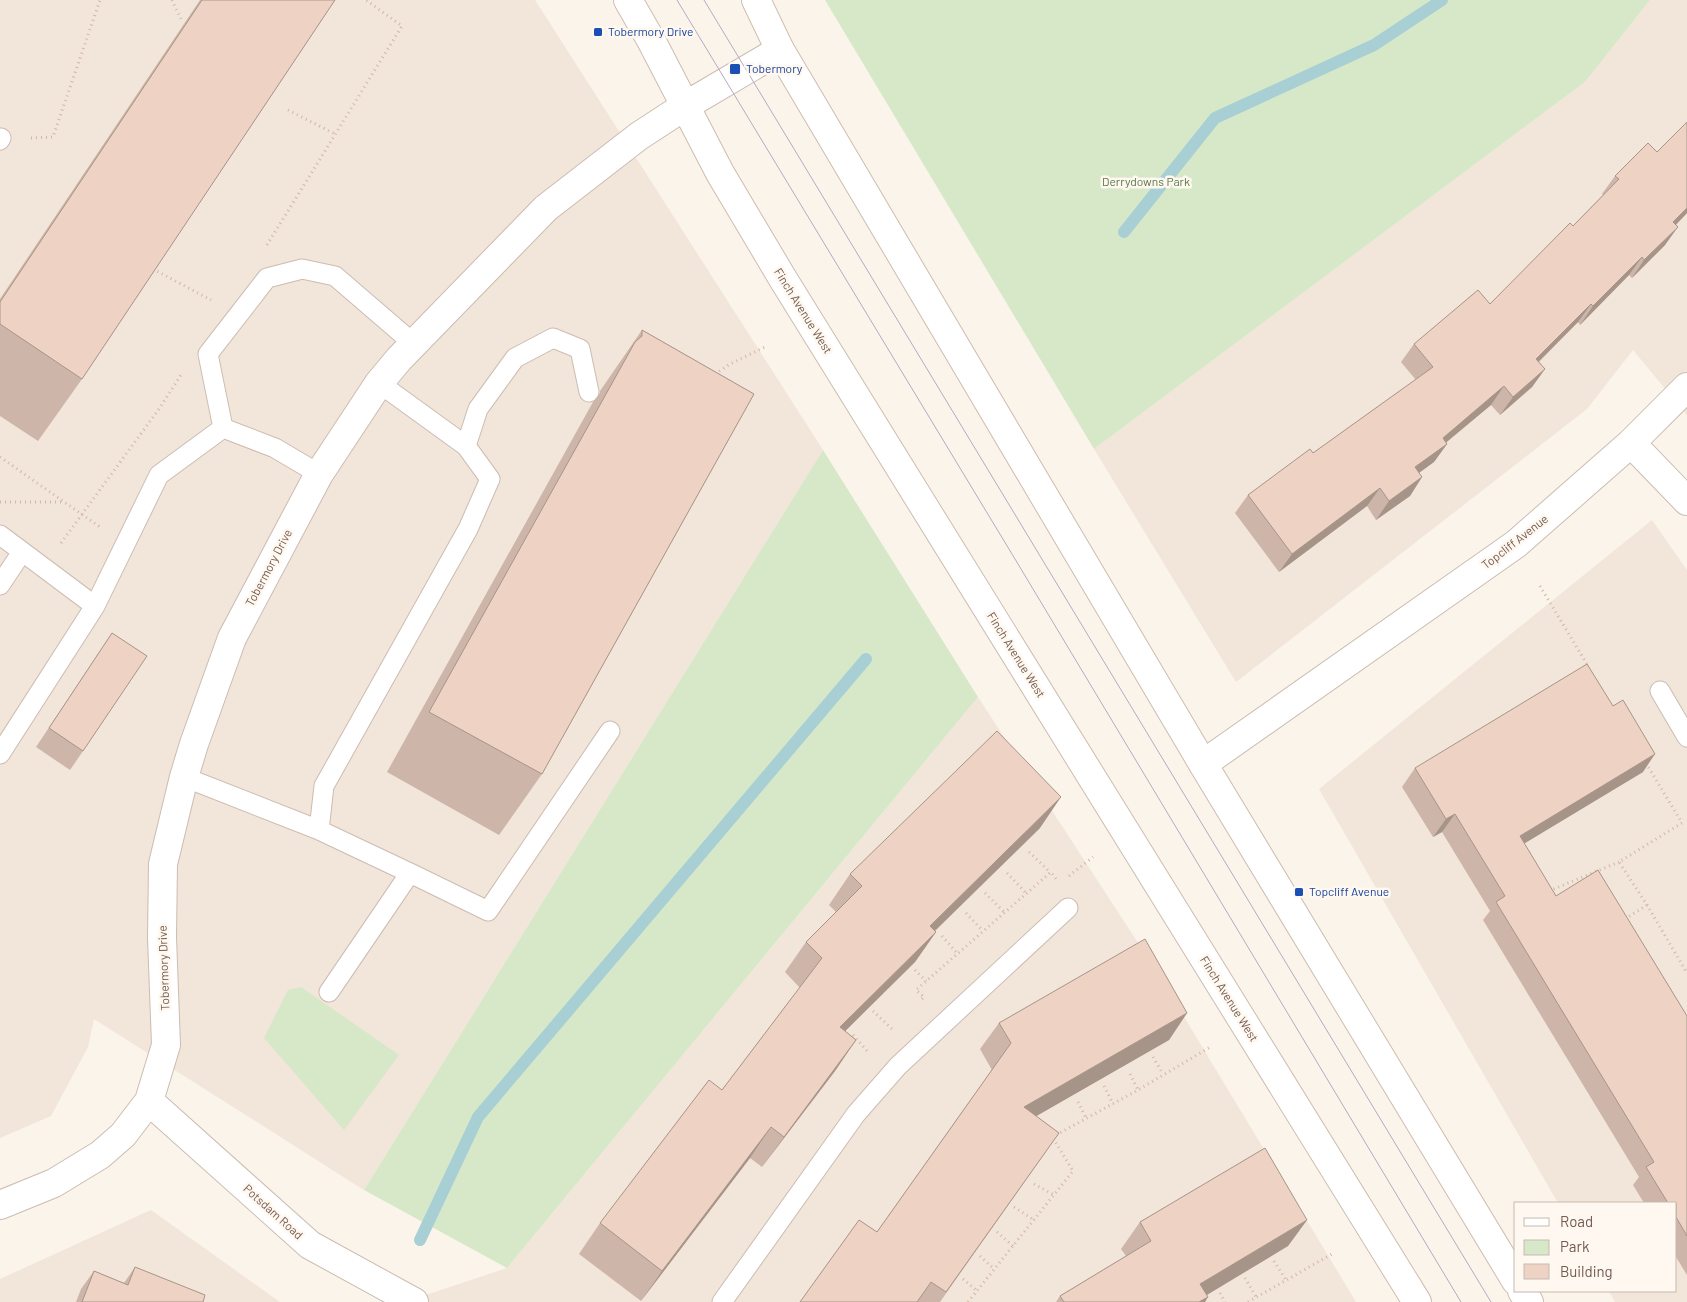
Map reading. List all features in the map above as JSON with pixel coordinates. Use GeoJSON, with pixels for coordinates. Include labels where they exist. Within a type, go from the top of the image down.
{"type":"FeatureCollection","features":[{"type":"Feature","properties":{"kind":"main road","name":"Finch Avenue West"},"geometry":{"type":"LineString","coordinates":[[628,0],[651,40],[720,173],[783,279],[1417,1302]]}},
{"type":"Feature","properties":{"kind":"main road"},"geometry":{"type":"LineString","coordinates":[[756,0],[780,50],[1203,764],[1514,1278]]}},
{"type":"Feature","properties":{"kind":"main road","name":"Tobermory Drive"},"geometry":{"type":"LineString","coordinates":[[0,1205],[54,1183],[100,1155],[123,1135],[148,1101],[166,1045],[162,937],[163,864],[194,744],[232,638],[319,474],[379,383],[414,344],[546,208],[639,136],[685,106],[780,50]]}},
{"type":"Feature","properties":{"kind":"main road","name":"Topcliff Avenue"},"geometry":{"type":"LineString","coordinates":[[1203,764],[1516,544],[1632,443],[1687,387]]}},
{"type":"Feature","properties":{"kind":"main road"},"geometry":{"type":"LineString","coordinates":[[1632,443],[1687,501]]}},
{"type":"Feature","properties":{"kind":"main road","name":"Potsdam Road"},"geometry":{"type":"LineString","coordinates":[[148,1101],[310,1245],[414,1302]]}},
{"type":"Feature","properties":{"kind":"lane"},"geometry":{"type":"LineString","coordinates":[[223,428],[208,354],[267,278],[302,269],[335,276],[414,344]]}},
{"type":"Feature","properties":{"kind":"lane"},"geometry":{"type":"LineString","coordinates":[[466,446],[478,409],[515,358],[553,338],[580,349],[589,392]]}},
{"type":"Feature","properties":{"kind":"lane"},"geometry":{"type":"LineString","coordinates":[[319,830],[324,786],[468,529],[490,479],[466,446],[379,383]]}},
{"type":"Feature","properties":{"kind":"lane"},"geometry":{"type":"LineString","coordinates":[[223,428],[275,448],[319,474]]}},
{"type":"Feature","properties":{"kind":"lane"},"geometry":{"type":"LineString","coordinates":[[0,754],[95,606],[159,475],[223,428]]}},
{"type":"Feature","properties":{"kind":"lane"},"geometry":{"type":"LineString","coordinates":[[0,535],[95,606]]}},
{"type":"Feature","properties":{"kind":"lane"},"geometry":{"type":"LineString","coordinates":[[0,585],[22,552]]}},
{"type":"Feature","properties":{"kind":"lane"},"geometry":{"type":"LineString","coordinates":[[1660,691],[1687,737]]}},
{"type":"Feature","properties":{"kind":"lane"},"geometry":{"type":"LineString","coordinates":[[184,777],[319,830],[488,911],[610,732]]}},
{"type":"Feature","properties":{"kind":"lane"},"geometry":{"type":"LineString","coordinates":[[329,992],[410,873]]}},
{"type":"Feature","properties":{"kind":"lane"},"geometry":{"type":"LineString","coordinates":[[722,1302],[856,1114],[898,1066],[1068,908]]}},
{"type":"Feature","properties":{"kind":"path"},"geometry":{"type":"LineString","coordinates":[[1,139],[53,137],[100,0]]}},
{"type":"Feature","properties":{"kind":"path"},"geometry":{"type":"LineString","coordinates":[[172,0],[181,19]]}},
{"type":"Feature","properties":{"kind":"path"},"geometry":{"type":"LineString","coordinates":[[288,110],[335,134]]}},
{"type":"Feature","properties":{"kind":"path"},"geometry":{"type":"LineString","coordinates":[[153,269],[238,315]]}},
{"type":"Feature","properties":{"kind":"path"},"geometry":{"type":"LineString","coordinates":[[714,375],[730,364],[767,346]]}},
{"type":"Feature","properties":{"kind":"path"},"geometry":{"type":"LineString","coordinates":[[0,457],[126,543]]}},
{"type":"Feature","properties":{"kind":"path"},"geometry":{"type":"LineString","coordinates":[[0,502],[64,502]]}},
{"type":"Feature","properties":{"kind":"path"},"geometry":{"type":"LineString","coordinates":[[1540,586],[1591,670]]}},
{"type":"Feature","properties":{"kind":"path"},"geometry":{"type":"LineString","coordinates":[[1541,894],[1619,862],[1682,824],[1642,756]]}},
{"type":"Feature","properties":{"kind":"path"},"geometry":{"type":"LineString","coordinates":[[1029,852],[1050,872]]}},
{"type":"Feature","properties":{"kind":"path"},"geometry":{"type":"LineString","coordinates":[[1619,862],[1687,973]]}},
{"type":"Feature","properties":{"kind":"path"},"geometry":{"type":"LineString","coordinates":[[1007,873],[1026,893]]}},
{"type":"Feature","properties":{"kind":"path"},"geometry":{"type":"LineString","coordinates":[[985,893],[1004,912]]}},
{"type":"Feature","properties":{"kind":"path"},"geometry":{"type":"LineString","coordinates":[[1622,920],[1647,905]]}},
{"type":"Feature","properties":{"kind":"path"},"geometry":{"type":"LineString","coordinates":[[966,913],[983,931]]}},
{"type":"Feature","properties":{"kind":"path"},"geometry":{"type":"LineString","coordinates":[[942,936],[957,953]]}},
{"type":"Feature","properties":{"kind":"path"},"geometry":{"type":"LineString","coordinates":[[914,970],[926,981]]}},
{"type":"Feature","properties":{"kind":"path"},"geometry":{"type":"LineString","coordinates":[[874,1011],[893,1030]]}},
{"type":"Feature","properties":{"kind":"path"},"geometry":{"type":"LineString","coordinates":[[853,1035],[871,1054]]}},
{"type":"Feature","properties":{"kind":"path"},"geometry":{"type":"LineString","coordinates":[[968,1302],[1073,1171],[1052,1137],[1138,1090],[1212,1046]]}},
{"type":"Feature","properties":{"kind":"path"},"geometry":{"type":"LineString","coordinates":[[1153,1057],[1163,1074]]}},
{"type":"Feature","properties":{"kind":"path"},"geometry":{"type":"LineString","coordinates":[[1130,1074],[1138,1090]]}},
{"type":"Feature","properties":{"kind":"path"},"geometry":{"type":"LineString","coordinates":[[1104,1086],[1113,1104]]}},
{"type":"Feature","properties":{"kind":"path"},"geometry":{"type":"LineString","coordinates":[[1078,1102],[1086,1118]]}},
{"type":"Feature","properties":{"kind":"path"},"geometry":{"type":"LineString","coordinates":[[1034,1184],[1054,1195]]}},
{"type":"Feature","properties":{"kind":"path"},"geometry":{"type":"LineString","coordinates":[[1014,1208],[1034,1220]]}},
{"type":"Feature","properties":{"kind":"path"},"geometry":{"type":"LineString","coordinates":[[997,1232],[1013,1246]]}},
{"type":"Feature","properties":{"kind":"path"},"geometry":{"type":"LineString","coordinates":[[1248,1302],[1332,1254]]}},
{"type":"Feature","properties":{"kind":"path"},"geometry":{"type":"LineString","coordinates":[[980,1256],[994,1269]]}},
{"type":"Feature","properties":{"kind":"path"},"geometry":{"type":"LineString","coordinates":[[1274,1260],[1286,1280]]}},
{"type":"Feature","properties":{"kind":"path"},"geometry":{"type":"LineString","coordinates":[[1245,1278],[1256,1297]]}},
{"type":"Feature","properties":{"kind":"path"},"geometry":{"type":"LineString","coordinates":[[963,1279],[977,1290]]}},
{"type":"Feature","properties":{"kind":"path"},"geometry":{"type":"LineString","coordinates":[[1220,1293],[1225,1302]]}},
{"type":"Feature","properties":{"kind":"shaded area"},"geometry":{"type":"Polygon","coordinates":[[[0,0],[535,0],[823,450],[364,1190],[94,1019],[88,1047],[51,1116],[0,1138],[0,0]]]}},
{"type":"Feature","properties":{"kind":"shaded area"},"geometry":{"type":"Polygon","coordinates":[[[1650,0],[1687,0],[1687,415],[1633,350],[1587,409],[1236,682],[1094,449],[1585,82],[1650,0]]]}},
{"type":"Feature","properties":{"kind":"shaded area"},"geometry":{"type":"Polygon","coordinates":[[[1652,520],[1687,570],[1687,1302],[1615,1302],[1610,1292],[1677,1292],[1677,1202],[1557,1202],[1319,789],[1652,520]]]}},
{"type":"Feature","properties":{"kind":"shaded area"},"geometry":{"type":"Polygon","coordinates":[[[978,697],[1157,972],[1356,1302],[405,1302],[507,1268],[978,697]]]}},
{"type":"Feature","properties":{"kind":"shaded area"},"geometry":{"type":"Polygon","coordinates":[[[151,1210],[280,1302],[0,1302],[0,1279],[151,1210]]]}},
{"type":"Feature","properties":{"kind":"green space","name":"Derrydowns Park"},"geometry":{"type":"Polygon","coordinates":[[[825,0],[1650,0],[1585,82],[1094,449],[825,0]]]}},
{"type":"Feature","properties":{"kind":"green space"},"geometry":{"type":"Polygon","coordinates":[[[823,450],[978,697],[507,1268],[364,1190],[823,450]]]}},
{"type":"Feature","properties":{"kind":"green space"},"geometry":{"type":"Polygon","coordinates":[[[301,987],[399,1055],[344,1130],[264,1038],[288,990],[301,987]]]}},
{"type":"Feature","properties":{"kind":"building"},"geometry":{"type":"Polygon","coordinates":[[[202,0],[335,0],[82,379],[0,324],[0,302],[202,0]]]}},
{"type":"Feature","properties":{"kind":"building"},"geometry":{"type":"Polygon","coordinates":[[[1687,122],[1687,208],[1673,222],[1678,227],[1644,260],[1642,257],[1593,306],[1591,304],[1536,359],[1545,369],[1513,397],[1504,386],[1443,438],[1447,444],[1415,467],[1422,477],[1389,501],[1380,488],[1292,554],[1248,495],[1310,449],[1313,453],[1433,367],[1414,344],[1478,290],[1490,304],[1570,223],[1573,226],[1619,179],[1615,176],[1648,143],[1657,152],[1687,122]]]}},
{"type":"Feature","properties":{"kind":"building"},"geometry":{"type":"Polygon","coordinates":[[[642,330],[754,394],[542,774],[429,712],[635,342],[642,336],[642,330]]]}},
{"type":"Feature","properties":{"kind":"building"},"geometry":{"type":"Polygon","coordinates":[[[112,633],[147,656],[83,751],[49,728],[112,633]]]}},
{"type":"Feature","properties":{"kind":"building"},"geometry":{"type":"Polygon","coordinates":[[[1587,664],[1613,706],[1623,700],[1655,754],[1520,836],[1556,896],[1598,870],[1687,1016],[1687,1236],[1677,1219],[1677,1202],[1667,1202],[1646,1167],[1654,1162],[1496,902],[1505,896],[1455,814],[1446,819],[1415,768],[1587,664]]]}},
{"type":"Feature","properties":{"kind":"building"},"geometry":{"type":"Polygon","coordinates":[[[997,731],[1061,797],[930,926],[936,932],[840,1027],[856,1040],[784,1137],[771,1127],[662,1271],[600,1223],[709,1080],[722,1090],[822,958],[806,942],[862,886],[850,874],[997,731]]]}},
{"type":"Feature","properties":{"kind":"building"},"geometry":{"type":"Polygon","coordinates":[[[1145,939],[1187,1013],[1024,1107],[1059,1133],[946,1292],[931,1282],[917,1302],[800,1302],[859,1220],[877,1232],[1011,1043],[999,1023],[1145,939]]]}},
{"type":"Feature","properties":{"kind":"building"},"geometry":{"type":"Polygon","coordinates":[[[1265,1148],[1307,1220],[1200,1284],[1208,1297],[1199,1302],[1064,1302],[1060,1296],[1151,1241],[1140,1222],[1265,1148]]]}},
{"type":"Feature","properties":{"kind":"building"},"geometry":{"type":"Polygon","coordinates":[[[135,1267],[205,1295],[203,1302],[82,1302],[94,1271],[128,1285],[135,1267]]]}},
{"type":"Feature","properties":{"kind":"waterway"},"geometry":{"type":"LineString","coordinates":[[1124,232],[1215,118],[1374,45],[1442,0]]}},
{"type":"Feature","properties":{"kind":"waterway"},"geometry":{"type":"LineString","coordinates":[[420,1240],[478,1117],[866,659]]}},
{"type":"Feature","properties":{"kind":"tram line"},"geometry":{"type":"LineString","coordinates":[[677,0],[1461,1302]]}},
{"type":"Feature","properties":{"kind":"tram line"},"geometry":{"type":"LineString","coordinates":[[704,0],[1491,1302]]}},
{"type":"Feature","properties":{"kind":"place","name":"Tobermory Drive"},"geometry":{"type":"Point","coordinates":[598,32]}},
{"type":"Feature","properties":{"kind":"place","name":"Tobermory"},"geometry":{"type":"Point","coordinates":[735,69]}},
{"type":"Feature","properties":{"kind":"place","name":"Topcliff Avenue"},"geometry":{"type":"Point","coordinates":[1299,892]}}]}
